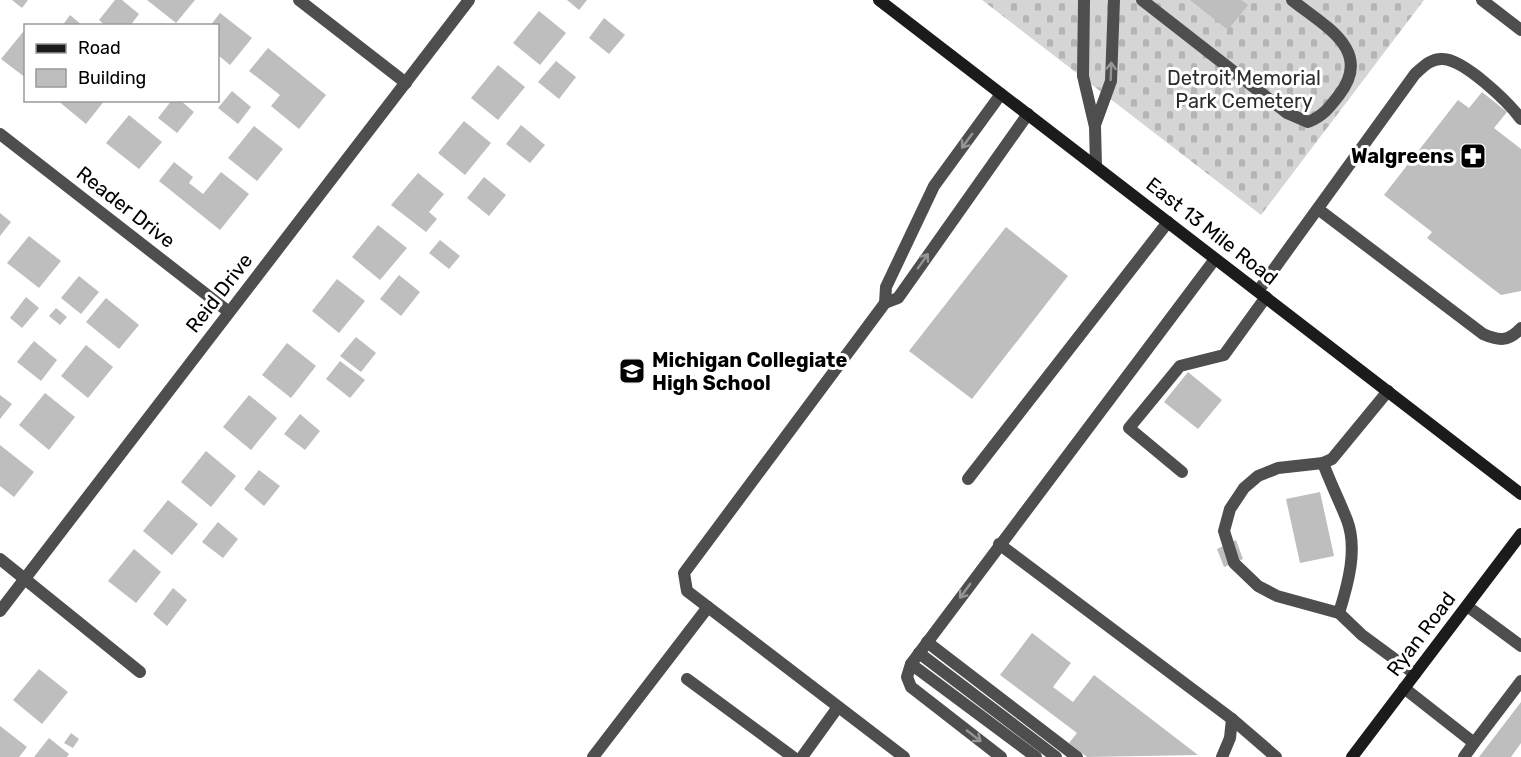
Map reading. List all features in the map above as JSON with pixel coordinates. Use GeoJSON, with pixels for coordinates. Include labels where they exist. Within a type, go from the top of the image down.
{"type":"FeatureCollection","features":[{"type":"Feature","properties":{"kind":"main road","name":"East 13 Mile Road"},"geometry":{"type":"LineString","coordinates":[[879,0],[1521,494]]}},
{"type":"Feature","properties":{"kind":"main road","name":"Ryan Road"},"geometry":{"type":"LineString","coordinates":[[1352,757],[1521,534]]}},
{"type":"Feature","properties":{"kind":"street"},"geometry":{"type":"LineString","coordinates":[[299,0],[405,83]]}},
{"type":"Feature","properties":{"kind":"street","name":"Reid Drive"},"geometry":{"type":"LineString","coordinates":[[0,611],[469,0]]}},
{"type":"Feature","properties":{"kind":"street"},"geometry":{"type":"LineString","coordinates":[[1084,0],[1083,76],[1095,127],[1095,166]]}},
{"type":"Feature","properties":{"kind":"street"},"geometry":{"type":"LineString","coordinates":[[1095,127],[1111,81],[1113,0]]}},
{"type":"Feature","properties":{"kind":"street"},"geometry":{"type":"LineString","coordinates":[[1142,0],[1287,113],[1308,122],[1322,116],[1350,81],[1352,60],[1342,40],[1292,0]]}},
{"type":"Feature","properties":{"kind":"street"},"geometry":{"type":"LineString","coordinates":[[1482,0],[1521,30]]}},
{"type":"Feature","properties":{"kind":"street"},"geometry":{"type":"LineString","coordinates":[[1182,472],[1129,429],[1171,374],[1180,366],[1188,362],[1215,359],[1224,355],[1318,209],[1415,74],[1429,62],[1444,59],[1460,66],[1494,91],[1521,119]]}},
{"type":"Feature","properties":{"kind":"street"},"geometry":{"type":"LineString","coordinates":[[885,303],[886,286],[934,186],[1001,94]]}},
{"type":"Feature","properties":{"kind":"street"},"geometry":{"type":"LineString","coordinates":[[904,757],[687,591],[684,573],[885,303],[898,298],[1028,114]]}},
{"type":"Feature","properties":{"kind":"street","name":"Reader Drive"},"geometry":{"type":"LineString","coordinates":[[0,134],[229,312]]}},
{"type":"Feature","properties":{"kind":"street"},"geometry":{"type":"LineString","coordinates":[[1318,209],[1483,334],[1499,340],[1512,338],[1521,328]]}},
{"type":"Feature","properties":{"kind":"street"},"geometry":{"type":"LineString","coordinates":[[968,479],[1168,222]]}},
{"type":"Feature","properties":{"kind":"street"},"geometry":{"type":"LineString","coordinates":[[1001,757],[911,687],[907,677],[911,664],[1215,259]]}},
{"type":"Feature","properties":{"kind":"street"},"geometry":{"type":"LineString","coordinates":[[1388,391],[1332,459],[1278,468],[1258,476],[1244,488],[1230,509],[1224,531],[1234,563],[1258,586],[1276,596],[1339,613],[1362,635],[1415,675]]}},
{"type":"Feature","properties":{"kind":"street"},"geometry":{"type":"LineString","coordinates":[[1323,462],[1348,522],[1351,553],[1349,580],[1339,613]]}},
{"type":"Feature","properties":{"kind":"street"},"geometry":{"type":"LineString","coordinates":[[999,544],[1232,719],[1276,757]]}},
{"type":"Feature","properties":{"kind":"street"},"geometry":{"type":"LineString","coordinates":[[0,559],[140,672]]}},
{"type":"Feature","properties":{"kind":"street"},"geometry":{"type":"LineString","coordinates":[[1467,606],[1521,646]]}},
{"type":"Feature","properties":{"kind":"street"},"geometry":{"type":"LineString","coordinates":[[593,757],[708,607]]}},
{"type":"Feature","properties":{"kind":"street"},"geometry":{"type":"LineString","coordinates":[[927,642],[1077,757]]}},
{"type":"Feature","properties":{"kind":"street"},"geometry":{"type":"LineString","coordinates":[[919,653],[1056,757]]}},
{"type":"Feature","properties":{"kind":"street"},"geometry":{"type":"LineString","coordinates":[[911,664],[1036,757]]}},
{"type":"Feature","properties":{"kind":"street"},"geometry":{"type":"LineString","coordinates":[[687,679],[793,757]]}},
{"type":"Feature","properties":{"kind":"street"},"geometry":{"type":"LineString","coordinates":[[1464,757],[1474,743],[1506,711],[1521,681]]}},
{"type":"Feature","properties":{"kind":"street"},"geometry":{"type":"LineString","coordinates":[[1404,688],[1474,743]]}},
{"type":"Feature","properties":{"kind":"street"},"geometry":{"type":"LineString","coordinates":[[802,757],[838,707]]}},
{"type":"Feature","properties":{"kind":"street"},"geometry":{"type":"LineString","coordinates":[[1222,757],[1230,738],[1232,719]]}},
{"type":"Feature","properties":{"kind":"green space","name":"Detroit Memorial Park Cemetery"},"geometry":{"type":"Polygon","coordinates":[[[982,0],[1424,0],[1261,215],[982,0]]]}},
{"type":"Feature","properties":{"kind":"building"},"geometry":{"type":"Polygon","coordinates":[[[12,0],[28,0],[22,8],[12,0]]]}},
{"type":"Feature","properties":{"kind":"building"},"geometry":{"type":"Polygon","coordinates":[[[115,0],[122,0],[139,14],[132,24],[104,24],[99,20],[115,0]]]}},
{"type":"Feature","properties":{"kind":"building"},"geometry":{"type":"Polygon","coordinates":[[[147,0],[195,0],[176,23],[147,0]]]}},
{"type":"Feature","properties":{"kind":"building"},"geometry":{"type":"Polygon","coordinates":[[[567,0],[587,0],[579,10],[567,0]]]}},
{"type":"Feature","properties":{"kind":"building"},"geometry":{"type":"Polygon","coordinates":[[[1190,0],[1241,0],[1248,5],[1228,30],[1190,0]]]}},
{"type":"Feature","properties":{"kind":"building"},"geometry":{"type":"Polygon","coordinates":[[[539,11],[566,33],[540,65],[513,43],[539,11]]]}},
{"type":"Feature","properties":{"kind":"building"},"geometry":{"type":"Polygon","coordinates":[[[220,13],[252,38],[230,65],[219,56],[219,24],[212,24],[220,13]]]}},
{"type":"Feature","properties":{"kind":"building"},"geometry":{"type":"Polygon","coordinates":[[[70,15],[81,24],[63,24],[70,15]]]}},
{"type":"Feature","properties":{"kind":"building"},"geometry":{"type":"Polygon","coordinates":[[[604,18],[625,35],[609,54],[589,38],[604,18]]]}},
{"type":"Feature","properties":{"kind":"building"},"geometry":{"type":"Polygon","coordinates":[[[23,32],[24,33],[24,76],[1,59],[23,32]]]}},
{"type":"Feature","properties":{"kind":"building"},"geometry":{"type":"Polygon","coordinates":[[[268,48],[326,95],[299,129],[271,106],[280,95],[249,71],[268,48]]]}},
{"type":"Feature","properties":{"kind":"building"},"geometry":{"type":"Polygon","coordinates":[[[556,61],[576,77],[559,99],[538,82],[556,61]]]}},
{"type":"Feature","properties":{"kind":"building"},"geometry":{"type":"Polygon","coordinates":[[[498,65],[525,87],[498,120],[471,98],[498,65]]]}},
{"type":"Feature","properties":{"kind":"building"},"geometry":{"type":"Polygon","coordinates":[[[232,91],[251,107],[238,124],[218,108],[232,91]]]}},
{"type":"Feature","properties":{"kind":"building","name":"Walgreens"},"geometry":{"type":"Polygon","coordinates":[[[1482,92],[1507,112],[1494,128],[1521,149],[1521,291],[1501,295],[1427,238],[1432,232],[1384,195],[1458,100],[1469,108],[1482,92]]]}},
{"type":"Feature","properties":{"kind":"building"},"geometry":{"type":"Polygon","coordinates":[[[59,102],[103,102],[86,124],[59,102]]]}},
{"type":"Feature","properties":{"kind":"building"},"geometry":{"type":"Polygon","coordinates":[[[170,102],[182,102],[194,112],[177,133],[158,118],[170,102]]]}},
{"type":"Feature","properties":{"kind":"building"},"geometry":{"type":"Polygon","coordinates":[[[129,115],[162,142],[139,169],[106,143],[129,115]]]}},
{"type":"Feature","properties":{"kind":"building"},"geometry":{"type":"Polygon","coordinates":[[[464,121],[491,143],[465,175],[438,153],[464,121]]]}},
{"type":"Feature","properties":{"kind":"building"},"geometry":{"type":"Polygon","coordinates":[[[521,125],[545,145],[530,163],[506,144],[521,125]]]}},
{"type":"Feature","properties":{"kind":"building"},"geometry":{"type":"Polygon","coordinates":[[[254,126],[283,149],[257,181],[228,158],[254,126]]]}},
{"type":"Feature","properties":{"kind":"building"},"geometry":{"type":"Polygon","coordinates":[[[174,162],[193,177],[189,183],[203,194],[221,172],[249,194],[220,230],[159,181],[174,162]]]}},
{"type":"Feature","properties":{"kind":"building"},"geometry":{"type":"Polygon","coordinates":[[[418,173],[444,194],[429,212],[437,219],[426,232],[391,205],[418,173]]]}},
{"type":"Feature","properties":{"kind":"building"},"geometry":{"type":"Polygon","coordinates":[[[484,177],[506,195],[489,216],[467,198],[484,177]]]}},
{"type":"Feature","properties":{"kind":"building"},"geometry":{"type":"Polygon","coordinates":[[[0,213],[11,222],[0,236],[0,213]]]}},
{"type":"Feature","properties":{"kind":"building"},"geometry":{"type":"Polygon","coordinates":[[[378,225],[407,248],[380,280],[352,257],[378,225]]]}},
{"type":"Feature","properties":{"kind":"building"},"geometry":{"type":"Polygon","coordinates":[[[1006,227],[1068,276],[972,399],[909,351],[1006,227]]]}},
{"type":"Feature","properties":{"kind":"building"},"geometry":{"type":"Polygon","coordinates":[[[29,236],[61,261],[39,288],[7,263],[29,236]]]}},
{"type":"Feature","properties":{"kind":"building"},"geometry":{"type":"Polygon","coordinates":[[[440,240],[460,256],[449,269],[429,253],[440,240]]]}},
{"type":"Feature","properties":{"kind":"building"},"geometry":{"type":"Polygon","coordinates":[[[399,275],[420,292],[401,316],[380,299],[399,275]]]}},
{"type":"Feature","properties":{"kind":"building"},"geometry":{"type":"Polygon","coordinates":[[[79,276],[99,292],[81,314],[61,298],[79,276]]]}},
{"type":"Feature","properties":{"kind":"building"},"geometry":{"type":"Polygon","coordinates":[[[337,279],[365,301],[339,333],[312,311],[337,279]]]}},
{"type":"Feature","properties":{"kind":"building"},"geometry":{"type":"Polygon","coordinates":[[[26,297],[39,308],[22,328],[10,318],[26,297]]]}},
{"type":"Feature","properties":{"kind":"building"},"geometry":{"type":"Polygon","coordinates":[[[106,298],[139,325],[119,349],[86,322],[106,298]]]}},
{"type":"Feature","properties":{"kind":"building"},"geometry":{"type":"Polygon","coordinates":[[[56,308],[67,317],[60,325],[49,316],[56,308]]]}},
{"type":"Feature","properties":{"kind":"building"},"geometry":{"type":"Polygon","coordinates":[[[356,337],[376,353],[361,372],[340,356],[356,337]]]}},
{"type":"Feature","properties":{"kind":"building"},"geometry":{"type":"Polygon","coordinates":[[[34,341],[57,360],[41,381],[17,362],[34,341]]]}},
{"type":"Feature","properties":{"kind":"building"},"geometry":{"type":"Polygon","coordinates":[[[287,343],[316,366],[291,398],[262,375],[287,343]]]}},
{"type":"Feature","properties":{"kind":"building"},"geometry":{"type":"Polygon","coordinates":[[[86,345],[113,367],[88,398],[61,376],[86,345]]]}},
{"type":"Feature","properties":{"kind":"building"},"geometry":{"type":"Polygon","coordinates":[[[340,361],[365,380],[350,398],[326,379],[340,361]]]}},
{"type":"Feature","properties":{"kind":"building"},"geometry":{"type":"Polygon","coordinates":[[[1188,372],[1222,400],[1198,429],[1164,402],[1188,372]]]}},
{"type":"Feature","properties":{"kind":"building"},"geometry":{"type":"Polygon","coordinates":[[[45,393],[75,417],[49,450],[19,425],[45,393]]]}},
{"type":"Feature","properties":{"kind":"building"},"geometry":{"type":"Polygon","coordinates":[[[0,395],[12,404],[0,419],[0,395]]]}},
{"type":"Feature","properties":{"kind":"building"},"geometry":{"type":"Polygon","coordinates":[[[249,395],[277,418],[251,450],[223,427],[249,395]]]}},
{"type":"Feature","properties":{"kind":"building"},"geometry":{"type":"Polygon","coordinates":[[[300,414],[320,431],[305,450],[284,434],[300,414]]]}},
{"type":"Feature","properties":{"kind":"building"},"geometry":{"type":"Polygon","coordinates":[[[0,445],[34,472],[14,497],[0,486],[0,445]]]}},
{"type":"Feature","properties":{"kind":"building"},"geometry":{"type":"Polygon","coordinates":[[[206,451],[236,476],[211,507],[181,482],[206,451]]]}},
{"type":"Feature","properties":{"kind":"building"},"geometry":{"type":"Polygon","coordinates":[[[259,470],[280,486],[264,506],[244,489],[259,470]]]}},
{"type":"Feature","properties":{"kind":"building"},"geometry":{"type":"Polygon","coordinates":[[[1320,492],[1334,556],[1300,563],[1286,499],[1320,492]]]}},
{"type":"Feature","properties":{"kind":"building"},"geometry":{"type":"Polygon","coordinates":[[[168,500],[198,524],[172,555],[143,531],[168,500]]]}},
{"type":"Feature","properties":{"kind":"building"},"geometry":{"type":"Polygon","coordinates":[[[218,522],[238,539],[223,558],[202,542],[218,522]]]}},
{"type":"Feature","properties":{"kind":"building"},"geometry":{"type":"Polygon","coordinates":[[[1236,540],[1243,559],[1224,567],[1217,549],[1236,540]]]}},
{"type":"Feature","properties":{"kind":"building"},"geometry":{"type":"Polygon","coordinates":[[[134,549],[161,572],[136,603],[108,581],[134,549]]]}},
{"type":"Feature","properties":{"kind":"building"},"geometry":{"type":"Polygon","coordinates":[[[173,588],[187,600],[167,626],[153,614],[173,588]]]}},
{"type":"Feature","properties":{"kind":"building"},"geometry":{"type":"Polygon","coordinates":[[[1032,633],[1071,663],[1053,687],[1073,702],[1094,675],[1198,755],[1087,757],[1069,743],[1077,733],[1000,675],[1032,633]]]}},
{"type":"Feature","properties":{"kind":"building"},"geometry":{"type":"Polygon","coordinates":[[[39,669],[68,692],[42,724],[13,700],[39,669]]]}},
{"type":"Feature","properties":{"kind":"building"},"geometry":{"type":"Polygon","coordinates":[[[1521,702],[1521,743],[1511,757],[1479,757],[1521,702]]]}},
{"type":"Feature","properties":{"kind":"building"},"geometry":{"type":"Polygon","coordinates":[[[0,726],[27,747],[19,757],[0,757],[0,726]]]}},
{"type":"Feature","properties":{"kind":"building"},"geometry":{"type":"Polygon","coordinates":[[[71,733],[79,739],[73,748],[64,743],[71,733]]]}},
{"type":"Feature","properties":{"kind":"building"},"geometry":{"type":"Polygon","coordinates":[[[49,738],[69,754],[67,757],[34,757],[49,738]]]}},
{"type":"Feature","properties":{"kind":"place","name":"Walgreens"},"geometry":{"type":"Point","coordinates":[1473,156]}},
{"type":"Feature","properties":{"kind":"place","name":"Michigan Collegiate High School"},"geometry":{"type":"Point","coordinates":[632,371]}}]}
